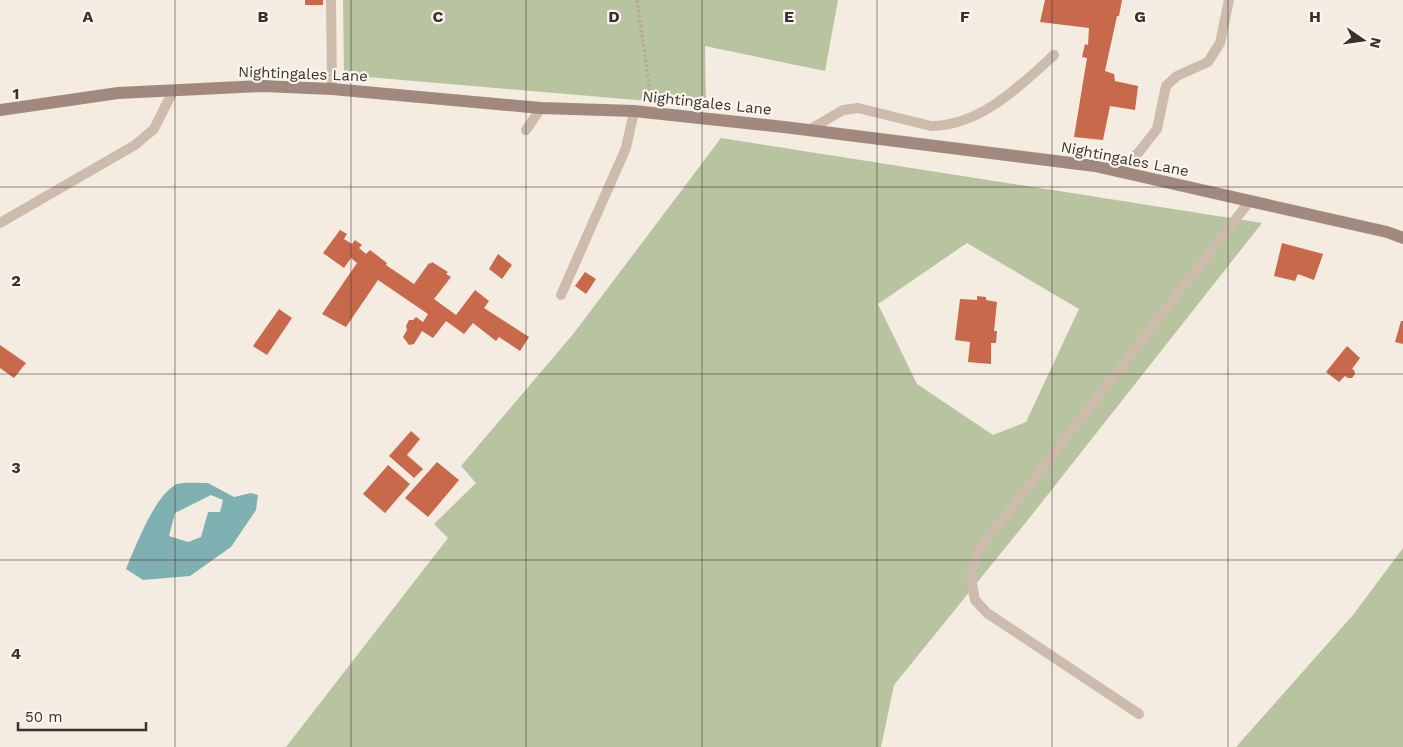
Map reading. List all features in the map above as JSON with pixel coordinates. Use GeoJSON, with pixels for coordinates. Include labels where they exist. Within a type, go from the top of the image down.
{"type":"FeatureCollection","features":[{"type":"Feature","properties":{"kind":"main road","name":"Nightingales Lane"},"geometry":{"type":"LineString","coordinates":[[0,110],[118,93],[263,86],[332,89],[541,108],[634,111],[809,130],[1095,166],[1388,232],[1403,238]]}},
{"type":"Feature","properties":{"kind":"lane"},"geometry":{"type":"LineString","coordinates":[[331,0],[332,89]]}},
{"type":"Feature","properties":{"kind":"lane"},"geometry":{"type":"LineString","coordinates":[[1117,172],[1139,152],[1157,129],[1166,86],[1177,76],[1208,62],[1220,43],[1229,0]]}},
{"type":"Feature","properties":{"kind":"lane"},"geometry":{"type":"LineString","coordinates":[[809,130],[843,110],[858,108],[931,126],[955,123],[981,112],[1016,89],[1054,55]]}},
{"type":"Feature","properties":{"kind":"lane"},"geometry":{"type":"LineString","coordinates":[[0,223],[135,145],[154,129],[173,91]]}},
{"type":"Feature","properties":{"kind":"lane"},"geometry":{"type":"LineString","coordinates":[[526,130],[541,108]]}},
{"type":"Feature","properties":{"kind":"lane"},"geometry":{"type":"LineString","coordinates":[[561,295],[626,148],[634,111]]}},
{"type":"Feature","properties":{"kind":"lane"},"geometry":{"type":"LineString","coordinates":[[1140,714],[987,613],[975,600],[971,578],[978,552],[1249,202]]}},
{"type":"Feature","properties":{"kind":"path"},"geometry":{"type":"LineString","coordinates":[[637,0],[651,101]]}},
{"type":"Feature","properties":{"kind":"green space"},"geometry":{"type":"Polygon","coordinates":[[[343,0],[838,0],[825,71],[705,46],[706,106],[344,75],[343,0]]]}},
{"type":"Feature","properties":{"kind":"green space"},"geometry":{"type":"Polygon","coordinates":[[[721,138],[1262,223],[1027,521],[894,685],[881,747],[286,747],[448,538],[434,524],[476,483],[461,466],[574,333],[721,138]],[[967,243],[878,304],[917,384],[993,435],[1026,422],[1079,309],[967,243]]]}},
{"type":"Feature","properties":{"kind":"green space"},"geometry":{"type":"Polygon","coordinates":[[[1403,548],[1403,747],[1236,747],[1353,615],[1403,548]]]}},
{"type":"Feature","properties":{"kind":"water"},"geometry":{"type":"Polygon","coordinates":[[[180,483],[208,483],[234,497],[251,493],[258,495],[256,510],[231,547],[190,576],[143,580],[126,569],[147,522],[169,490],[180,483]],[[211,495],[175,513],[169,536],[188,542],[201,537],[208,512],[220,512],[223,500],[211,495]]]}},
{"type":"Feature","properties":{"kind":"building"},"geometry":{"type":"Polygon","coordinates":[[[305,0],[323,0],[323,5],[305,5],[305,0]]]}},
{"type":"Feature","properties":{"kind":"building"},"geometry":{"type":"Polygon","coordinates":[[[1045,0],[1122,0],[1105,71],[1114,74],[1115,81],[1138,86],[1135,110],[1110,106],[1103,140],[1074,137],[1087,58],[1082,57],[1085,44],[1088,45],[1089,28],[1040,22],[1045,0]]]}},
{"type":"Feature","properties":{"kind":"building"},"geometry":{"type":"Polygon","coordinates":[[[340,230],[347,234],[344,239],[352,244],[355,240],[362,245],[359,248],[366,254],[370,250],[387,263],[386,265],[414,284],[429,263],[432,262],[448,272],[446,274],[451,277],[434,299],[456,315],[475,290],[489,301],[484,308],[529,337],[520,351],[499,337],[496,341],[473,323],[464,334],[446,321],[433,338],[422,331],[414,344],[409,345],[403,337],[409,320],[413,320],[416,317],[423,322],[428,314],[378,280],[346,327],[322,314],[357,263],[351,258],[344,268],[323,253],[340,230]]]}},
{"type":"Feature","properties":{"kind":"building"},"geometry":{"type":"Polygon","coordinates":[[[1282,243],[1323,254],[1314,280],[1298,274],[1295,281],[1274,276],[1282,243]]]}},
{"type":"Feature","properties":{"kind":"building"},"geometry":{"type":"Polygon","coordinates":[[[498,254],[512,265],[502,279],[489,269],[498,254]]]}},
{"type":"Feature","properties":{"kind":"building"},"geometry":{"type":"Polygon","coordinates":[[[585,272],[596,279],[586,294],[575,286],[585,272]]]}},
{"type":"Feature","properties":{"kind":"building"},"geometry":{"type":"Polygon","coordinates":[[[977,296],[986,297],[986,300],[997,302],[994,331],[997,331],[996,343],[991,343],[991,364],[968,362],[970,342],[955,340],[960,299],[977,300],[977,296]]]}},
{"type":"Feature","properties":{"kind":"building"},"geometry":{"type":"Polygon","coordinates":[[[279,309],[292,318],[267,355],[253,346],[279,309]]]}},
{"type":"Feature","properties":{"kind":"building"},"geometry":{"type":"Polygon","coordinates":[[[1401,321],[1403,321],[1403,344],[1395,342],[1401,321]]]}},
{"type":"Feature","properties":{"kind":"building"},"geometry":{"type":"Polygon","coordinates":[[[0,345],[26,363],[14,378],[0,368],[0,345]]]}},
{"type":"Feature","properties":{"kind":"building"},"geometry":{"type":"Polygon","coordinates":[[[1347,346],[1360,358],[1352,369],[1355,374],[1352,378],[1345,376],[1339,382],[1326,372],[1347,346]]]}},
{"type":"Feature","properties":{"kind":"building"},"geometry":{"type":"Polygon","coordinates":[[[411,431],[420,439],[407,455],[423,469],[414,478],[389,456],[411,431]]]}},
{"type":"Feature","properties":{"kind":"building"},"geometry":{"type":"Polygon","coordinates":[[[437,462],[459,480],[428,517],[405,498],[437,462]]]}},
{"type":"Feature","properties":{"kind":"building"},"geometry":{"type":"Polygon","coordinates":[[[388,465],[410,484],[385,513],[363,494],[388,465]]]}}]}
